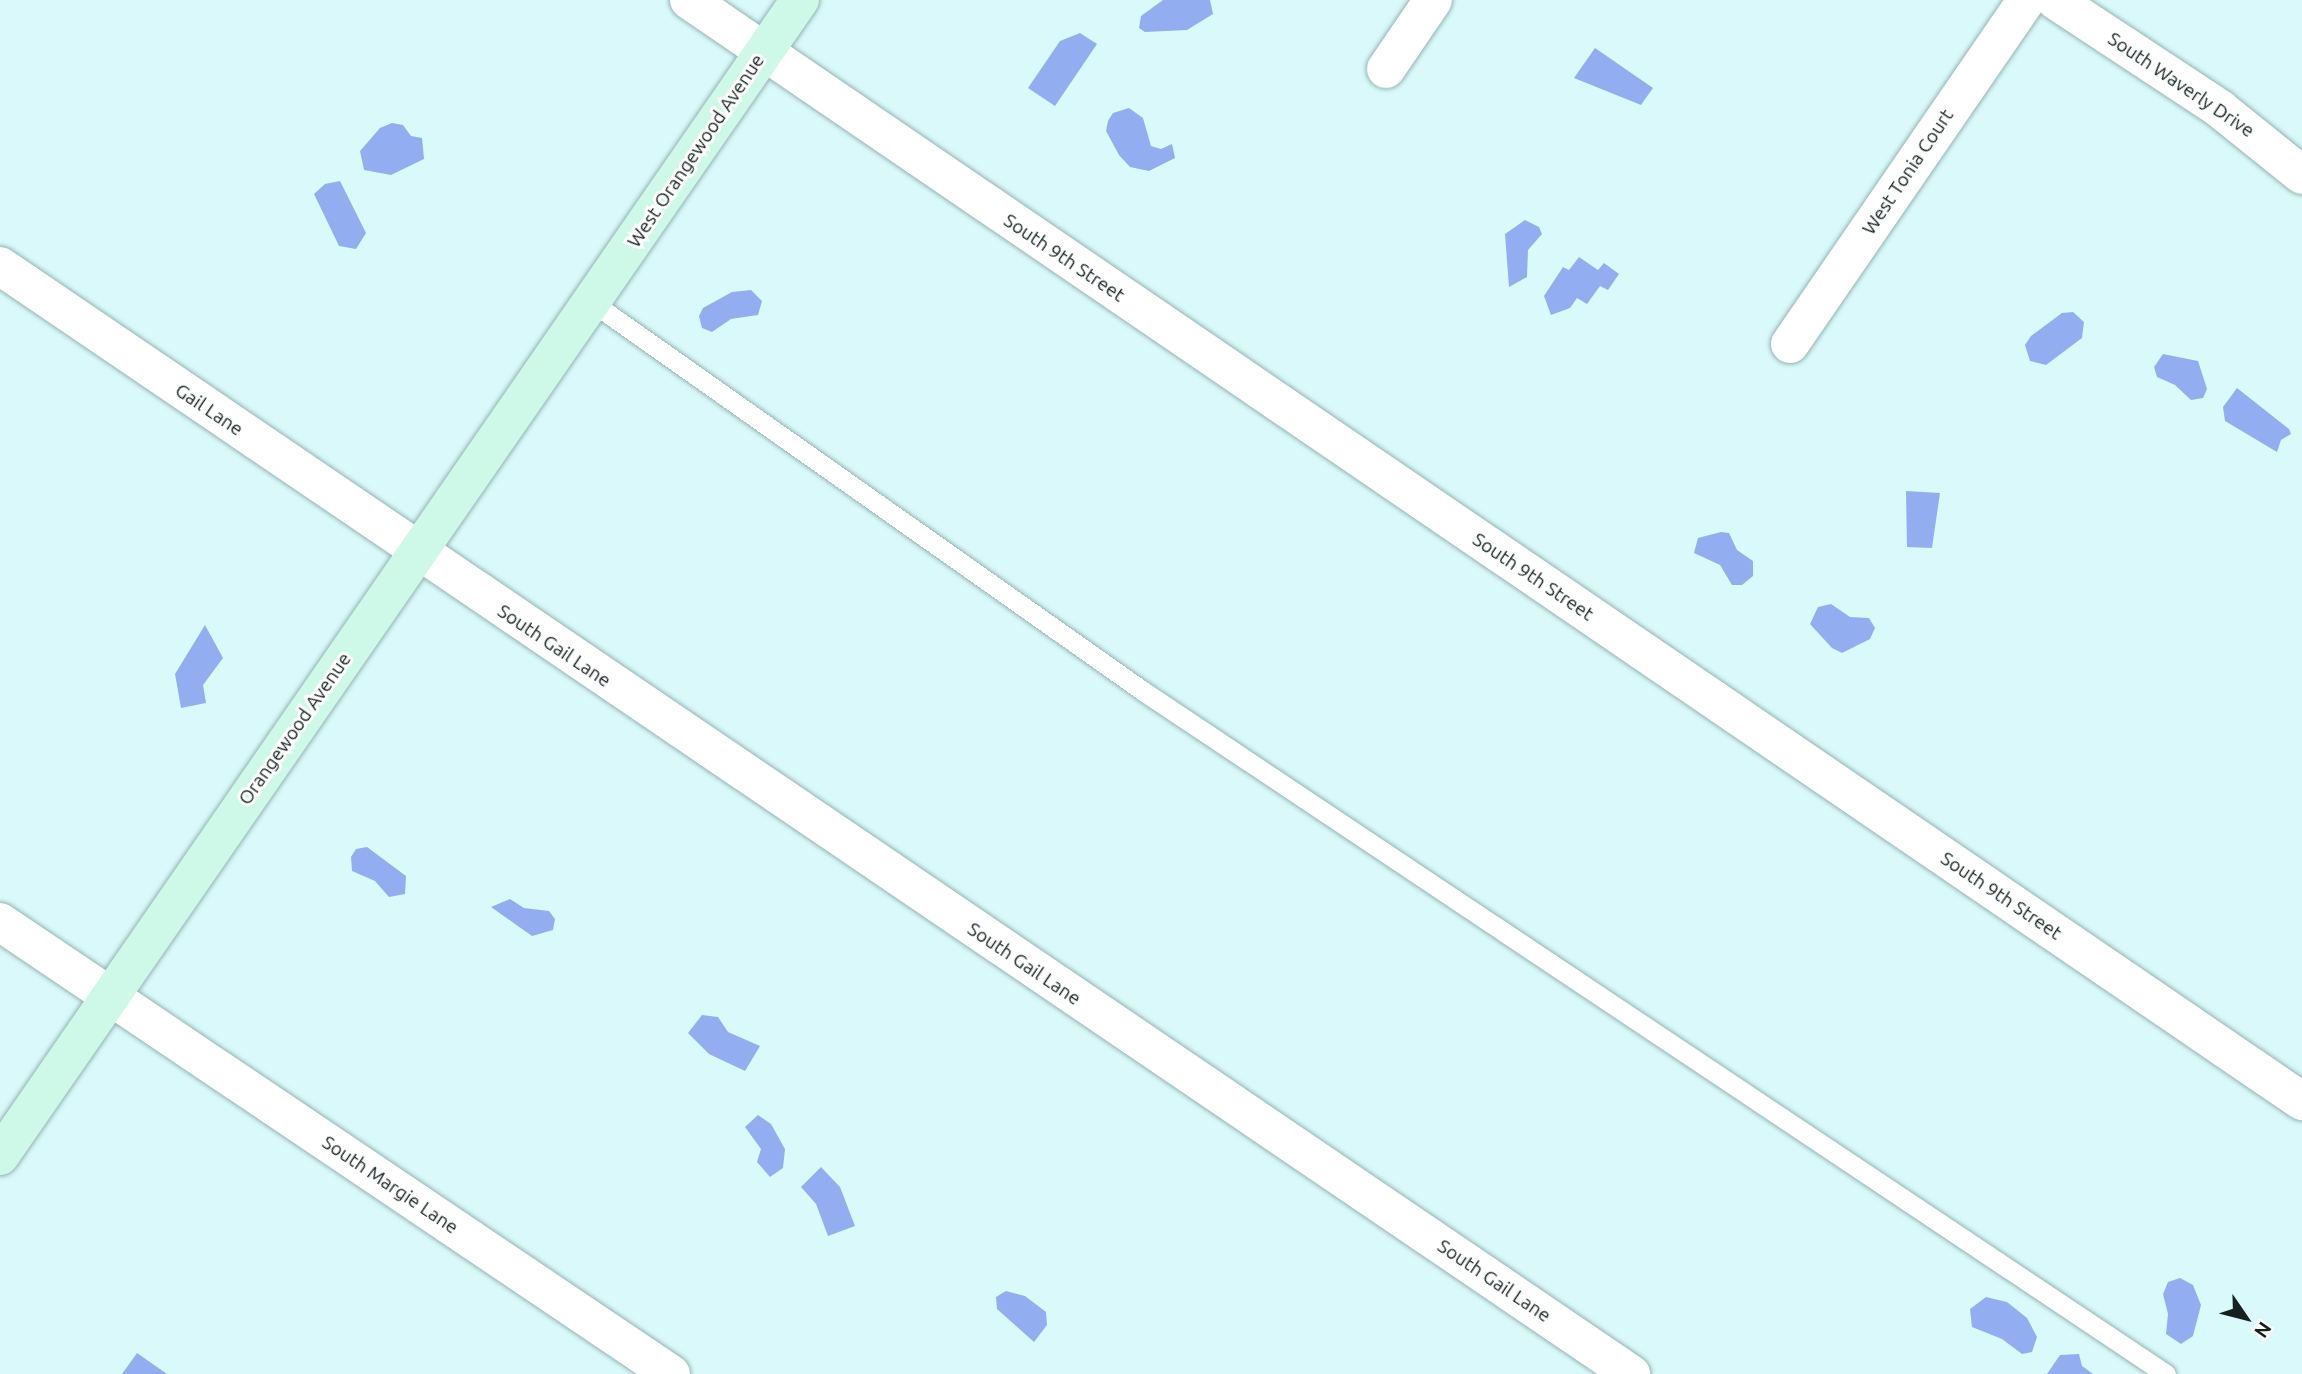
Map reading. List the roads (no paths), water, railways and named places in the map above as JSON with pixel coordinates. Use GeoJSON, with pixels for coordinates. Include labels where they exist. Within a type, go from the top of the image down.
{"type":"FeatureCollection","features":[{"type":"Feature","properties":{"kind":"main road","name":"West Orangewood Avenue"},"geometry":{"type":"LineString","coordinates":[[593,303],[800,0]]}},
{"type":"Feature","properties":{"kind":"main road","name":"Orangewood Avenue"},"geometry":{"type":"LineString","coordinates":[[0,1156],[593,303]]}},
{"type":"Feature","properties":{"kind":"street","name":"South 9th Street"},"geometry":{"type":"LineString","coordinates":[[689,0],[2302,1101]]}},
{"type":"Feature","properties":{"kind":"street"},"geometry":{"type":"LineString","coordinates":[[1386,69],[1433,0]]}},
{"type":"Feature","properties":{"kind":"street","name":"West Tonia Court"},"geometry":{"type":"LineString","coordinates":[[1790,344],[2026,0]]}},
{"type":"Feature","properties":{"kind":"street","name":"South Waverly Drive"},"geometry":{"type":"LineString","coordinates":[[2055,0],[2220,109],[2302,175]]}},
{"type":"Feature","properties":{"kind":"street","name":"Gail Lane"},"geometry":{"type":"LineString","coordinates":[[0,266],[417,553]]}},
{"type":"Feature","properties":{"kind":"street","name":"South Gail Lane"},"geometry":{"type":"LineString","coordinates":[[417,553],[1631,1374]]}},
{"type":"Feature","properties":{"kind":"street","name":"South Margie Lane"},"geometry":{"type":"LineString","coordinates":[[0,922],[671,1374]]}},
{"type":"Feature","properties":{"kind":"lane"},"geometry":{"type":"LineString","coordinates":[[593,303],[1143,691],[2166,1374]]}},
{"type":"Feature","properties":{"kind":"water"},"geometry":{"type":"Polygon","coordinates":[[[1163,0],[1210,0],[1213,14],[1187,30],[1145,32],[1139,28],[1141,16],[1163,0]]]}},
{"type":"Feature","properties":{"kind":"water"},"geometry":{"type":"Polygon","coordinates":[[[1080,33],[1097,44],[1055,106],[1028,88],[1060,41],[1080,33]]]}},
{"type":"Feature","properties":{"kind":"water"},"geometry":{"type":"Polygon","coordinates":[[[1595,48],[1653,88],[1641,105],[1574,78],[1595,48]]]}},
{"type":"Feature","properties":{"kind":"water"},"geometry":{"type":"Polygon","coordinates":[[[1129,108],[1143,118],[1151,146],[1161,149],[1172,144],[1175,158],[1149,171],[1130,167],[1119,155],[1106,131],[1113,113],[1129,108]]]}},
{"type":"Feature","properties":{"kind":"water"},"geometry":{"type":"Polygon","coordinates":[[[392,123],[403,125],[411,136],[422,138],[424,159],[391,175],[364,170],[360,151],[380,128],[392,123]]]}},
{"type":"Feature","properties":{"kind":"water"},"geometry":{"type":"Polygon","coordinates":[[[340,181],[366,233],[356,249],[339,246],[314,194],[325,184],[340,181]]]}},
{"type":"Feature","properties":{"kind":"water"},"geometry":{"type":"Polygon","coordinates":[[[1525,220],[1539,227],[1542,234],[1528,250],[1527,277],[1509,287],[1505,234],[1525,220]]]}},
{"type":"Feature","properties":{"kind":"water"},"geometry":{"type":"Polygon","coordinates":[[[1579,257],[1598,270],[1604,263],[1619,274],[1608,290],[1600,286],[1587,304],[1577,298],[1570,308],[1551,315],[1544,296],[1563,267],[1569,270],[1579,257]]]}},
{"type":"Feature","properties":{"kind":"water"},"geometry":{"type":"Polygon","coordinates":[[[751,290],[762,301],[758,315],[731,319],[712,332],[702,328],[699,316],[703,308],[732,292],[751,290]]]}},
{"type":"Feature","properties":{"kind":"water"},"geometry":{"type":"Polygon","coordinates":[[[2073,312],[2084,322],[2082,338],[2046,365],[2030,361],[2025,345],[2031,336],[2062,313],[2073,312]]]}},
{"type":"Feature","properties":{"kind":"water"},"geometry":{"type":"Polygon","coordinates":[[[2163,354],[2198,361],[2207,389],[2203,398],[2191,400],[2175,385],[2157,377],[2154,367],[2163,354]]]}},
{"type":"Feature","properties":{"kind":"water"},"geometry":{"type":"Polygon","coordinates":[[[2237,388],[2289,429],[2291,434],[2281,440],[2277,452],[2225,421],[2223,407],[2237,388]]]}},
{"type":"Feature","properties":{"kind":"water"},"geometry":{"type":"Polygon","coordinates":[[[1906,491],[1940,493],[1932,548],[1907,547],[1906,491]]]}},
{"type":"Feature","properties":{"kind":"water"},"geometry":{"type":"Polygon","coordinates":[[[1721,532],[1729,533],[1737,550],[1753,561],[1753,576],[1742,585],[1732,585],[1720,565],[1694,553],[1698,538],[1721,532]]]}},
{"type":"Feature","properties":{"kind":"water"},"geometry":{"type":"Polygon","coordinates":[[[1831,604],[1850,617],[1869,618],[1875,628],[1870,639],[1842,653],[1832,648],[1810,624],[1818,607],[1831,604]]]}},
{"type":"Feature","properties":{"kind":"water"},"geometry":{"type":"Polygon","coordinates":[[[205,625],[223,658],[203,685],[206,703],[181,708],[175,674],[205,625]]]}},
{"type":"Feature","properties":{"kind":"water"},"geometry":{"type":"Polygon","coordinates":[[[367,847],[406,876],[405,894],[389,897],[375,881],[352,871],[351,857],[356,849],[367,847]]]}},
{"type":"Feature","properties":{"kind":"water"},"geometry":{"type":"Polygon","coordinates":[[[510,899],[524,908],[549,911],[555,919],[553,930],[532,936],[491,907],[510,899]]]}},
{"type":"Feature","properties":{"kind":"water"},"geometry":{"type":"Polygon","coordinates":[[[702,1015],[718,1017],[728,1032],[760,1046],[745,1071],[709,1054],[688,1033],[702,1015]]]}},
{"type":"Feature","properties":{"kind":"water"},"geometry":{"type":"Polygon","coordinates":[[[758,1115],[771,1124],[785,1149],[783,1168],[770,1177],[757,1162],[761,1149],[745,1127],[758,1115]]]}},
{"type":"Feature","properties":{"kind":"water"},"geometry":{"type":"Polygon","coordinates":[[[821,1167],[840,1187],[855,1226],[828,1236],[816,1204],[801,1187],[821,1167]]]}},
{"type":"Feature","properties":{"kind":"water"},"geometry":{"type":"Polygon","coordinates":[[[2180,1278],[2193,1285],[2201,1305],[2193,1336],[2181,1344],[2166,1334],[2168,1314],[2163,1294],[2168,1282],[2180,1278]]]}},
{"type":"Feature","properties":{"kind":"water"},"geometry":{"type":"Polygon","coordinates":[[[1006,1291],[1025,1296],[1046,1312],[1047,1325],[1034,1342],[997,1309],[996,1297],[1006,1291]]]}},
{"type":"Feature","properties":{"kind":"water"},"geometry":{"type":"Polygon","coordinates":[[[1986,1297],[2007,1302],[2027,1318],[2037,1337],[2032,1352],[2022,1354],[2002,1339],[1972,1327],[1970,1309],[1986,1297]]]}},
{"type":"Feature","properties":{"kind":"water"},"geometry":{"type":"Polygon","coordinates":[[[137,1353],[167,1374],[122,1374],[137,1353]]]}},
{"type":"Feature","properties":{"kind":"water"},"geometry":{"type":"Polygon","coordinates":[[[2079,1354],[2082,1366],[2093,1374],[2047,1374],[2060,1355],[2079,1354]]]}}]}
